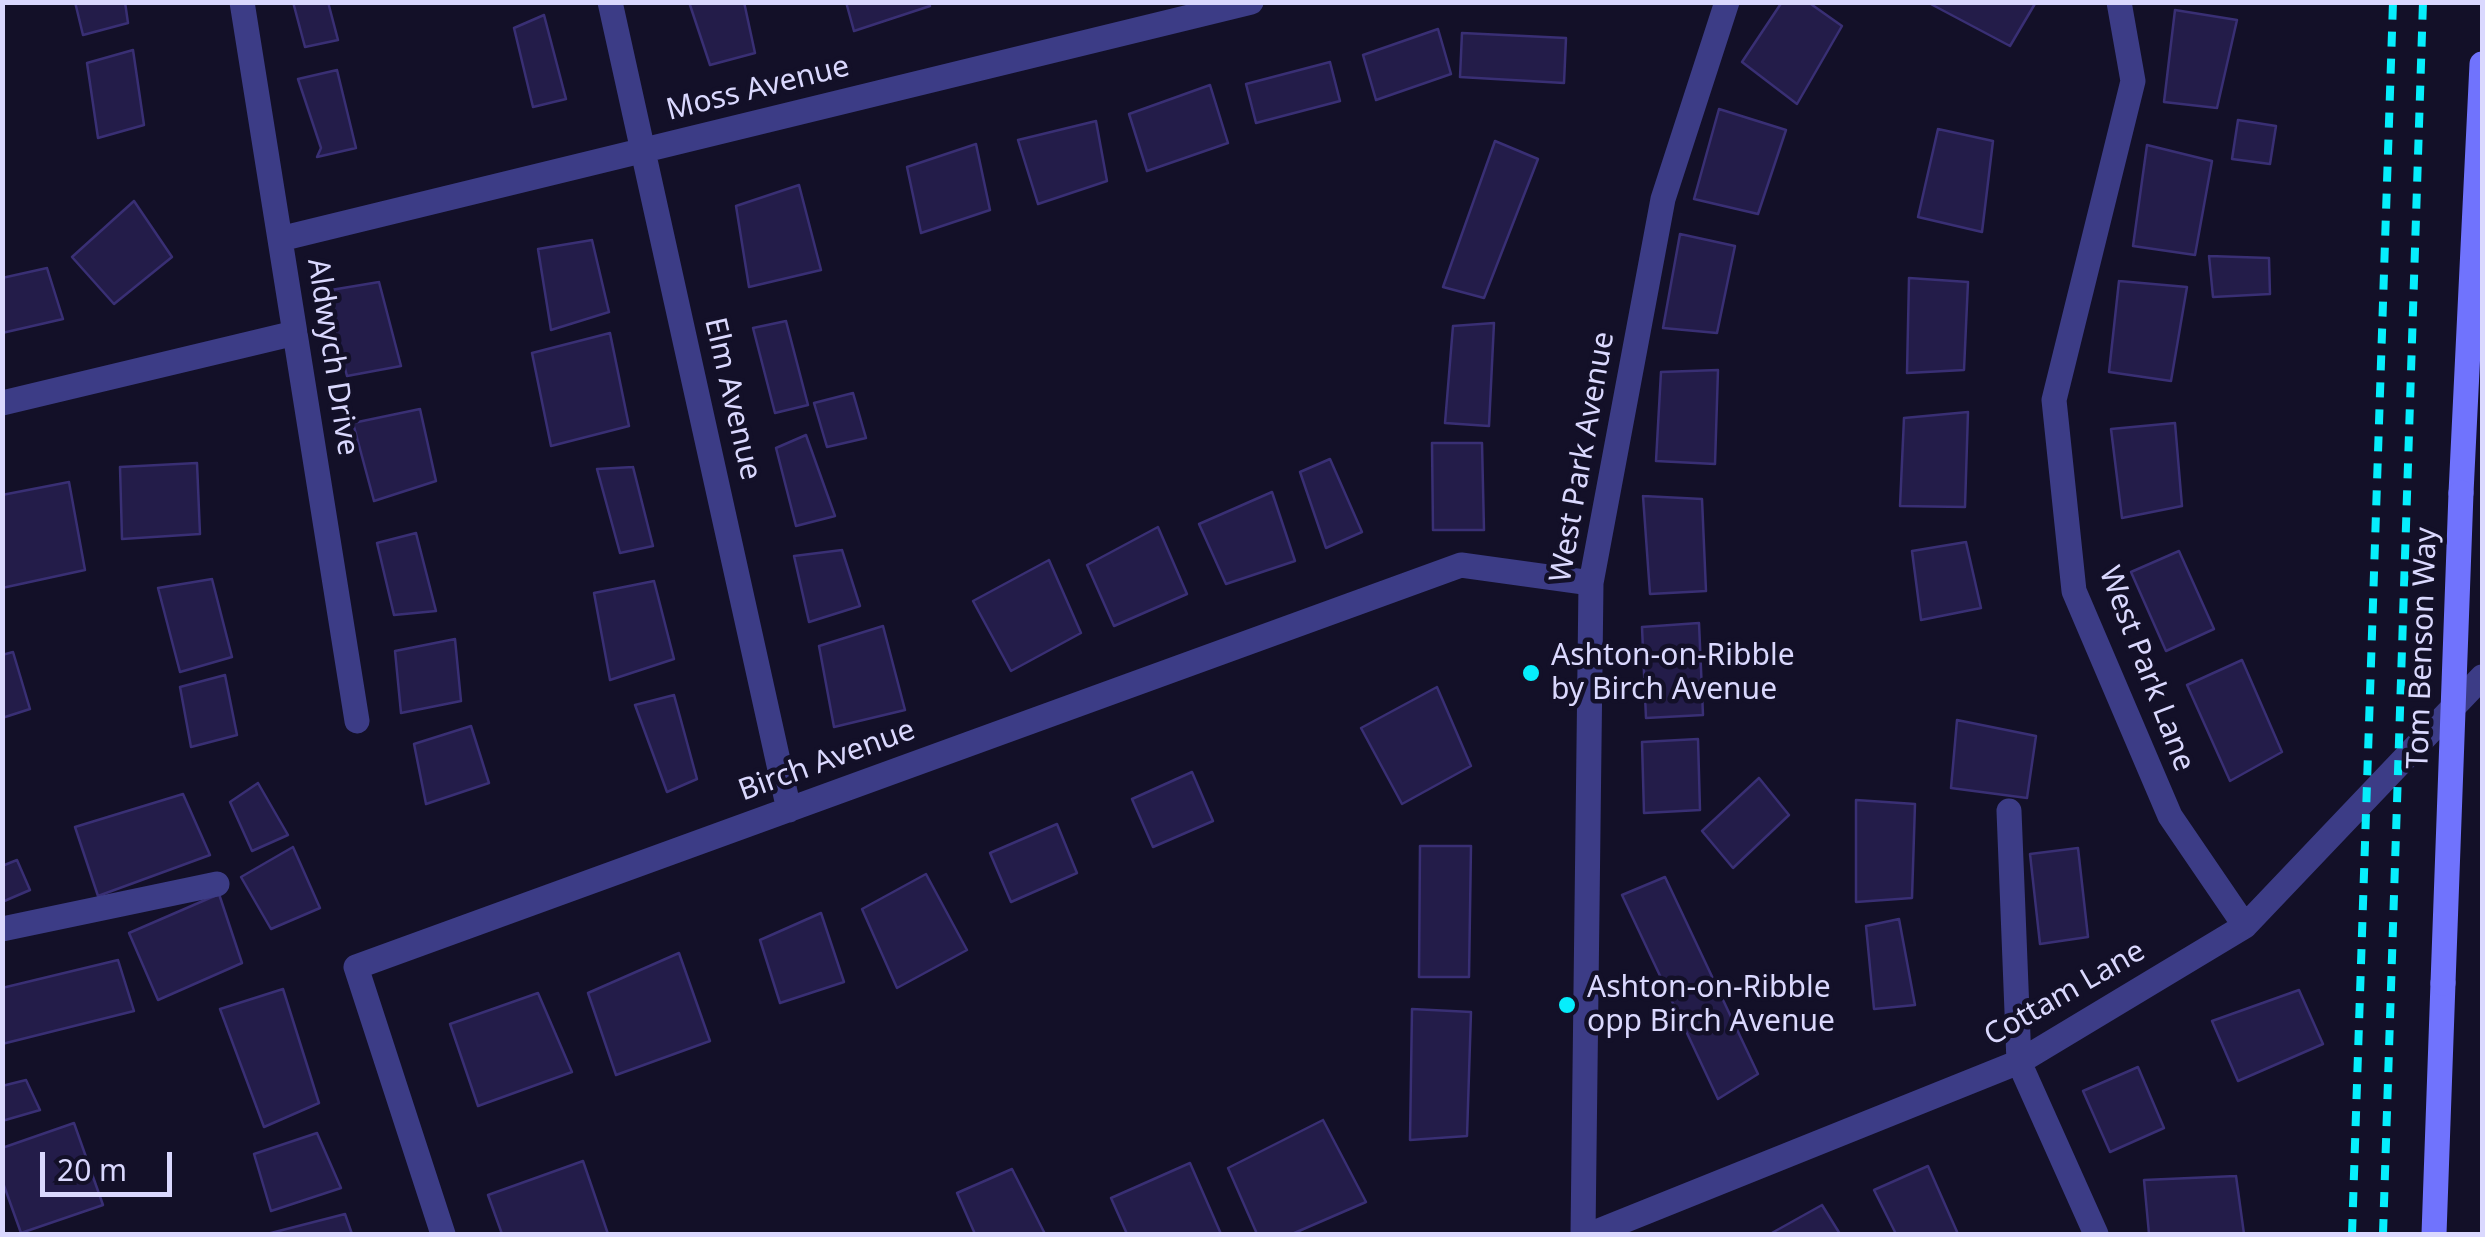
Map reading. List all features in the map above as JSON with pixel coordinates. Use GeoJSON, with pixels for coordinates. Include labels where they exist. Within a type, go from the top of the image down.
{"type":"FeatureCollection","features":[{"type":"Feature","properties":{"kind":"main road","name":"Tom Benson Way"},"geometry":{"type":"LineString","coordinates":[[2434,1234],[2461,493],[2482,64]]}},
{"type":"Feature","properties":{"kind":"street","name":"Aldwych Drive"},"geometry":{"type":"LineString","coordinates":[[242,2],[357,721]]}},
{"type":"Feature","properties":{"kind":"street","name":"Elm Avenue"},"geometry":{"type":"LineString","coordinates":[[610,2],[790,810]]}},
{"type":"Feature","properties":{"kind":"street","name":"Moss Avenue"},"geometry":{"type":"LineString","coordinates":[[280,239],[1251,2]]}},
{"type":"Feature","properties":{"kind":"street","name":"West Park Avenue"},"geometry":{"type":"LineString","coordinates":[[1583,1234],[1591,583],[1663,199],[1727,2]]}},
{"type":"Feature","properties":{"kind":"street","name":"West Park Lane"},"geometry":{"type":"LineString","coordinates":[[2120,2],[2133,80],[2054,400],[2074,591],[2170,816],[2245,926]]}},
{"type":"Feature","properties":{"kind":"street"},"geometry":{"type":"LineString","coordinates":[[2,403],[295,333]]}},
{"type":"Feature","properties":{"kind":"street","name":"Birch Avenue"},"geometry":{"type":"LineString","coordinates":[[442,1234],[356,967],[1460,566],[1591,583]]}},
{"type":"Feature","properties":{"kind":"street","name":"Cottam Lane"},"geometry":{"type":"LineString","coordinates":[[1592,1234],[2019,1062],[2245,926],[2482,677]]}},
{"type":"Feature","properties":{"kind":"street"},"geometry":{"type":"LineString","coordinates":[[2009,811],[2019,1062],[2096,1234]]}},
{"type":"Feature","properties":{"kind":"street"},"geometry":{"type":"LineString","coordinates":[[2,929],[218,884]]}},
{"type":"Feature","properties":{"kind":"building"},"geometry":{"type":"Polygon","coordinates":[[[75,2],[125,2],[128,23],[83,35],[75,2]]]}},
{"type":"Feature","properties":{"kind":"building"},"geometry":{"type":"Polygon","coordinates":[[[293,2],[328,2],[338,40],[305,47],[293,2]]]}},
{"type":"Feature","properties":{"kind":"building"},"geometry":{"type":"Polygon","coordinates":[[[689,2],[744,2],[755,53],[710,65],[689,2]]]}},
{"type":"Feature","properties":{"kind":"building"},"geometry":{"type":"Polygon","coordinates":[[[846,2],[929,2],[930,6],[854,31],[846,2]]]}},
{"type":"Feature","properties":{"kind":"building"},"geometry":{"type":"Polygon","coordinates":[[[1782,2],[1808,2],[1842,26],[1797,104],[1742,62],[1782,2]]]}},
{"type":"Feature","properties":{"kind":"building"},"geometry":{"type":"Polygon","coordinates":[[[1927,2],[2036,2],[2010,46],[1927,2]]]}},
{"type":"Feature","properties":{"kind":"building"},"geometry":{"type":"Polygon","coordinates":[[[2175,10],[2237,20],[2217,108],[2164,102],[2175,10]]]}},
{"type":"Feature","properties":{"kind":"building"},"geometry":{"type":"Polygon","coordinates":[[[544,15],[566,99],[533,107],[514,28],[544,15]]]}},
{"type":"Feature","properties":{"kind":"building"},"geometry":{"type":"Polygon","coordinates":[[[1438,29],[1451,74],[1376,100],[1363,55],[1438,29]]]}},
{"type":"Feature","properties":{"kind":"building"},"geometry":{"type":"Polygon","coordinates":[[[1462,33],[1566,38],[1564,83],[1460,77],[1462,33]]]}},
{"type":"Feature","properties":{"kind":"building"},"geometry":{"type":"Polygon","coordinates":[[[133,50],[144,125],[98,138],[87,63],[133,50]]]}},
{"type":"Feature","properties":{"kind":"building"},"geometry":{"type":"Polygon","coordinates":[[[1330,62],[1340,101],[1256,123],[1246,84],[1330,62]]]}},
{"type":"Feature","properties":{"kind":"building"},"geometry":{"type":"Polygon","coordinates":[[[337,70],[356,148],[317,157],[321,148],[298,79],[337,70]]]}},
{"type":"Feature","properties":{"kind":"building"},"geometry":{"type":"Polygon","coordinates":[[[1210,85],[1228,143],[1147,171],[1129,114],[1210,85]]]}},
{"type":"Feature","properties":{"kind":"building"},"geometry":{"type":"Polygon","coordinates":[[[1719,109],[1786,130],[1758,214],[1694,199],[1719,109]]]}},
{"type":"Feature","properties":{"kind":"building"},"geometry":{"type":"Polygon","coordinates":[[[2238,120],[2276,126],[2270,164],[2232,159],[2238,120]]]}},
{"type":"Feature","properties":{"kind":"building"},"geometry":{"type":"Polygon","coordinates":[[[1096,121],[1107,181],[1038,204],[1018,140],[1096,121]]]}},
{"type":"Feature","properties":{"kind":"building"},"geometry":{"type":"Polygon","coordinates":[[[1938,129],[1993,141],[1982,232],[1918,217],[1938,129]]]}},
{"type":"Feature","properties":{"kind":"building"},"geometry":{"type":"Polygon","coordinates":[[[1495,141],[1538,159],[1484,298],[1443,287],[1495,141]]]}},
{"type":"Feature","properties":{"kind":"building"},"geometry":{"type":"Polygon","coordinates":[[[976,144],[990,210],[921,233],[907,167],[976,144]]]}},
{"type":"Feature","properties":{"kind":"building"},"geometry":{"type":"Polygon","coordinates":[[[2147,145],[2212,161],[2195,255],[2133,246],[2147,145]]]}},
{"type":"Feature","properties":{"kind":"building"},"geometry":{"type":"Polygon","coordinates":[[[799,185],[821,270],[749,287],[736,206],[799,185]]]}},
{"type":"Feature","properties":{"kind":"building"},"geometry":{"type":"Polygon","coordinates":[[[134,201],[172,257],[114,304],[72,257],[134,201]]]}},
{"type":"Feature","properties":{"kind":"building"},"geometry":{"type":"Polygon","coordinates":[[[1680,234],[1735,246],[1717,333],[1663,328],[1680,234]]]}},
{"type":"Feature","properties":{"kind":"building"},"geometry":{"type":"Polygon","coordinates":[[[592,240],[609,312],[551,330],[538,249],[592,240]]]}},
{"type":"Feature","properties":{"kind":"building"},"geometry":{"type":"Polygon","coordinates":[[[2209,256],[2269,258],[2270,294],[2213,297],[2209,256]]]}},
{"type":"Feature","properties":{"kind":"building"},"geometry":{"type":"Polygon","coordinates":[[[47,268],[63,319],[2,333],[2,278],[47,268]]]}},
{"type":"Feature","properties":{"kind":"building"},"geometry":{"type":"Polygon","coordinates":[[[1909,278],[1968,282],[1964,370],[1907,373],[1909,278]]]}},
{"type":"Feature","properties":{"kind":"building"},"geometry":{"type":"Polygon","coordinates":[[[2119,281],[2187,287],[2171,381],[2109,372],[2119,281]]]}},
{"type":"Feature","properties":{"kind":"building"},"geometry":{"type":"Polygon","coordinates":[[[379,282],[401,366],[347,376],[325,291],[379,282]]]}},
{"type":"Feature","properties":{"kind":"building"},"geometry":{"type":"Polygon","coordinates":[[[786,321],[808,405],[775,413],[753,328],[786,321]]]}},
{"type":"Feature","properties":{"kind":"building"},"geometry":{"type":"Polygon","coordinates":[[[1494,323],[1489,426],[1445,423],[1453,326],[1494,323]]]}},
{"type":"Feature","properties":{"kind":"building"},"geometry":{"type":"Polygon","coordinates":[[[610,333],[629,426],[551,446],[532,353],[610,333]]]}},
{"type":"Feature","properties":{"kind":"building"},"geometry":{"type":"Polygon","coordinates":[[[1718,370],[1715,464],[1656,461],[1661,372],[1718,370]]]}},
{"type":"Feature","properties":{"kind":"building"},"geometry":{"type":"Polygon","coordinates":[[[853,393],[866,438],[827,447],[814,403],[853,393]]]}},
{"type":"Feature","properties":{"kind":"building"},"geometry":{"type":"Polygon","coordinates":[[[420,409],[436,481],[374,501],[353,423],[420,409]]]}},
{"type":"Feature","properties":{"kind":"building"},"geometry":{"type":"Polygon","coordinates":[[[1968,412],[1965,507],[1900,506],[1904,418],[1968,412]]]}},
{"type":"Feature","properties":{"kind":"building"},"geometry":{"type":"Polygon","coordinates":[[[2175,423],[2182,506],[2122,518],[2111,429],[2175,423]]]}},
{"type":"Feature","properties":{"kind":"building"},"geometry":{"type":"Polygon","coordinates":[[[806,435],[835,516],[796,526],[776,448],[806,435]]]}},
{"type":"Feature","properties":{"kind":"building"},"geometry":{"type":"Polygon","coordinates":[[[1432,443],[1482,443],[1484,530],[1433,530],[1432,443]]]}},
{"type":"Feature","properties":{"kind":"building"},"geometry":{"type":"Polygon","coordinates":[[[1330,459],[1362,532],[1326,548],[1300,472],[1330,459]]]}},
{"type":"Feature","properties":{"kind":"building"},"geometry":{"type":"Polygon","coordinates":[[[197,463],[200,534],[122,539],[120,467],[197,463]]]}},
{"type":"Feature","properties":{"kind":"building"},"geometry":{"type":"Polygon","coordinates":[[[633,467],[653,546],[620,553],[597,469],[633,467]]]}},
{"type":"Feature","properties":{"kind":"building"},"geometry":{"type":"Polygon","coordinates":[[[69,482],[85,570],[2,588],[2,495],[69,482]]]}},
{"type":"Feature","properties":{"kind":"building"},"geometry":{"type":"Polygon","coordinates":[[[1272,492],[1295,561],[1226,584],[1199,524],[1272,492]]]}},
{"type":"Feature","properties":{"kind":"building"},"geometry":{"type":"Polygon","coordinates":[[[1643,496],[1702,499],[1706,591],[1650,594],[1643,496]]]}},
{"type":"Feature","properties":{"kind":"building"},"geometry":{"type":"Polygon","coordinates":[[[1158,527],[1187,594],[1114,626],[1087,565],[1158,527]]]}},
{"type":"Feature","properties":{"kind":"building"},"geometry":{"type":"Polygon","coordinates":[[[416,533],[436,611],[394,615],[377,543],[416,533]]]}},
{"type":"Feature","properties":{"kind":"building"},"geometry":{"type":"Polygon","coordinates":[[[1966,542],[1981,608],[1921,620],[1912,551],[1966,542]]]}},
{"type":"Feature","properties":{"kind":"building"},"geometry":{"type":"Polygon","coordinates":[[[842,550],[860,606],[809,622],[794,556],[842,550]]]}},
{"type":"Feature","properties":{"kind":"building"},"geometry":{"type":"Polygon","coordinates":[[[2179,551],[2214,629],[2166,651],[2131,572],[2179,551]]]}},
{"type":"Feature","properties":{"kind":"building"},"geometry":{"type":"Polygon","coordinates":[[[1049,560],[1081,633],[1011,671],[973,601],[1049,560]]]}},
{"type":"Feature","properties":{"kind":"building"},"geometry":{"type":"Polygon","coordinates":[[[212,579],[232,657],[180,672],[158,588],[212,579]]]}},
{"type":"Feature","properties":{"kind":"building"},"geometry":{"type":"Polygon","coordinates":[[[654,581],[674,659],[610,680],[594,593],[654,581]]]}},
{"type":"Feature","properties":{"kind":"building"},"geometry":{"type":"Polygon","coordinates":[[[1699,623],[1703,715],[1646,718],[1642,627],[1699,623]]]}},
{"type":"Feature","properties":{"kind":"building"},"geometry":{"type":"Polygon","coordinates":[[[883,626],[905,710],[834,727],[819,646],[883,626]]]}},
{"type":"Feature","properties":{"kind":"building"},"geometry":{"type":"Polygon","coordinates":[[[455,639],[461,701],[401,713],[395,651],[455,639]]]}},
{"type":"Feature","properties":{"kind":"building"},"geometry":{"type":"Polygon","coordinates":[[[13,652],[30,709],[2,718],[2,655],[13,652]]]}},
{"type":"Feature","properties":{"kind":"building"},"geometry":{"type":"Polygon","coordinates":[[[2242,660],[2282,752],[2230,781],[2187,685],[2242,660]]]}},
{"type":"Feature","properties":{"kind":"building"},"geometry":{"type":"Polygon","coordinates":[[[225,675],[237,735],[191,747],[180,687],[225,675]]]}},
{"type":"Feature","properties":{"kind":"building"},"geometry":{"type":"Polygon","coordinates":[[[1437,687],[1471,766],[1402,804],[1361,728],[1437,687]]]}},
{"type":"Feature","properties":{"kind":"building"},"geometry":{"type":"Polygon","coordinates":[[[674,695],[697,779],[667,792],[635,705],[674,695]]]}},
{"type":"Feature","properties":{"kind":"building"},"geometry":{"type":"Polygon","coordinates":[[[1957,720],[2036,736],[2027,798],[1951,788],[1957,720]]]}},
{"type":"Feature","properties":{"kind":"building"},"geometry":{"type":"Polygon","coordinates":[[[471,726],[489,783],[426,804],[414,744],[471,726]]]}},
{"type":"Feature","properties":{"kind":"building"},"geometry":{"type":"Polygon","coordinates":[[[1698,739],[1700,810],[1644,813],[1642,742],[1698,739]]]}},
{"type":"Feature","properties":{"kind":"building"},"geometry":{"type":"Polygon","coordinates":[[[1192,772],[1213,821],[1153,847],[1132,799],[1192,772]]]}},
{"type":"Feature","properties":{"kind":"building"},"geometry":{"type":"Polygon","coordinates":[[[1759,778],[1789,815],[1733,868],[1702,831],[1759,778]]]}},
{"type":"Feature","properties":{"kind":"building"},"geometry":{"type":"Polygon","coordinates":[[[258,783],[288,835],[252,851],[230,802],[258,783]]]}},
{"type":"Feature","properties":{"kind":"building"},"geometry":{"type":"Polygon","coordinates":[[[183,794],[210,855],[98,896],[75,827],[183,794]]]}},
{"type":"Feature","properties":{"kind":"building"},"geometry":{"type":"Polygon","coordinates":[[[1856,800],[1915,804],[1912,898],[1856,902],[1856,800]]]}},
{"type":"Feature","properties":{"kind":"building"},"geometry":{"type":"Polygon","coordinates":[[[1057,824],[1077,873],[1011,902],[990,853],[1057,824]]]}},
{"type":"Feature","properties":{"kind":"building"},"geometry":{"type":"Polygon","coordinates":[[[1420,846],[1471,846],[1469,977],[1419,977],[1420,846]]]}},
{"type":"Feature","properties":{"kind":"building"},"geometry":{"type":"Polygon","coordinates":[[[293,847],[320,908],[271,929],[241,877],[293,847]]]}},
{"type":"Feature","properties":{"kind":"building"},"geometry":{"type":"Polygon","coordinates":[[[2078,848],[2088,937],[2040,944],[2030,854],[2078,848]]]}},
{"type":"Feature","properties":{"kind":"building"},"geometry":{"type":"Polygon","coordinates":[[[17,860],[30,890],[2,902],[2,866],[17,860]]]}},
{"type":"Feature","properties":{"kind":"building"},"geometry":{"type":"Polygon","coordinates":[[[926,874],[967,950],[897,988],[862,909],[926,874]]]}},
{"type":"Feature","properties":{"kind":"building"},"geometry":{"type":"Polygon","coordinates":[[[1665,877],[1758,1074],[1718,1099],[1622,895],[1665,877]]]}},
{"type":"Feature","properties":{"kind":"building"},"geometry":{"type":"Polygon","coordinates":[[[219,894],[242,963],[158,1000],[129,933],[219,894]]]}},
{"type":"Feature","properties":{"kind":"building"},"geometry":{"type":"Polygon","coordinates":[[[821,913],[844,982],[780,1003],[760,940],[821,913]]]}},
{"type":"Feature","properties":{"kind":"building"},"geometry":{"type":"Polygon","coordinates":[[[1899,919],[1915,1005],[1874,1009],[1866,926],[1899,919]]]}},
{"type":"Feature","properties":{"kind":"building"},"geometry":{"type":"Polygon","coordinates":[[[679,953],[710,1041],[616,1075],[588,993],[679,953]]]}},
{"type":"Feature","properties":{"kind":"building"},"geometry":{"type":"Polygon","coordinates":[[[118,960],[134,1011],[2,1044],[2,988],[118,960]]]}},
{"type":"Feature","properties":{"kind":"building"},"geometry":{"type":"Polygon","coordinates":[[[283,989],[319,1103],[264,1127],[220,1009],[283,989]]]}},
{"type":"Feature","properties":{"kind":"building"},"geometry":{"type":"Polygon","coordinates":[[[2299,990],[2323,1044],[2238,1081],[2212,1021],[2299,990]]]}},
{"type":"Feature","properties":{"kind":"building"},"geometry":{"type":"Polygon","coordinates":[[[538,993],[572,1072],[478,1106],[450,1024],[538,993]]]}},
{"type":"Feature","properties":{"kind":"building"},"geometry":{"type":"Polygon","coordinates":[[[1412,1009],[1471,1012],[1467,1136],[1410,1140],[1412,1009]]]}},
{"type":"Feature","properties":{"kind":"building"},"geometry":{"type":"Polygon","coordinates":[[[2138,1067],[2164,1128],[2110,1152],[2083,1091],[2138,1067]]]}},
{"type":"Feature","properties":{"kind":"building"},"geometry":{"type":"Polygon","coordinates":[[[26,1080],[40,1110],[2,1121],[2,1086],[26,1080]]]}},
{"type":"Feature","properties":{"kind":"building"},"geometry":{"type":"Polygon","coordinates":[[[1323,1120],[1366,1202],[1292,1234],[1257,1234],[1228,1168],[1323,1120]]]}},
{"type":"Feature","properties":{"kind":"building"},"geometry":{"type":"Polygon","coordinates":[[[74,1123],[103,1205],[21,1233],[2,1180],[2,1148],[74,1123]]]}},
{"type":"Feature","properties":{"kind":"building"},"geometry":{"type":"Polygon","coordinates":[[[317,1133],[341,1188],[271,1211],[254,1154],[317,1133]]]}},
{"type":"Feature","properties":{"kind":"building"},"geometry":{"type":"Polygon","coordinates":[[[583,1161],[608,1234],[502,1234],[488,1195],[583,1161]]]}},
{"type":"Feature","properties":{"kind":"building"},"geometry":{"type":"Polygon","coordinates":[[[1190,1163],[1221,1234],[1127,1234],[1111,1198],[1190,1163]]]}},
{"type":"Feature","properties":{"kind":"building"},"geometry":{"type":"Polygon","coordinates":[[[1928,1166],[1958,1234],[1896,1234],[1874,1190],[1928,1166]]]}},
{"type":"Feature","properties":{"kind":"building"},"geometry":{"type":"Polygon","coordinates":[[[1012,1169],[1045,1234],[975,1234],[957,1193],[1012,1169]]]}},
{"type":"Feature","properties":{"kind":"building"},"geometry":{"type":"Polygon","coordinates":[[[2236,1176],[2244,1234],[2149,1234],[2144,1180],[2236,1176]]]}},
{"type":"Feature","properties":{"kind":"building"},"geometry":{"type":"Polygon","coordinates":[[[1822,1205],[1840,1234],[1770,1234],[1822,1205]]]}},
{"type":"Feature","properties":{"kind":"building"},"geometry":{"type":"Polygon","coordinates":[[[345,1214],[352,1234],[267,1234],[345,1214]]]}},
{"type":"Feature","properties":{"kind":"railway"},"geometry":{"type":"LineString","coordinates":[[2352,1234],[2393,2]]}},
{"type":"Feature","properties":{"kind":"railway"},"geometry":{"type":"LineString","coordinates":[[2383,1234],[2423,2]]}},
{"type":"Feature","properties":{"kind":"place","name":"Ashton-on-Ribble by Birch Avenue"},"geometry":{"type":"Point","coordinates":[1531,673]}},
{"type":"Feature","properties":{"kind":"place","name":"Ashton-on-Ribble opp Birch Avenue"},"geometry":{"type":"Point","coordinates":[1567,1005]}}]}
